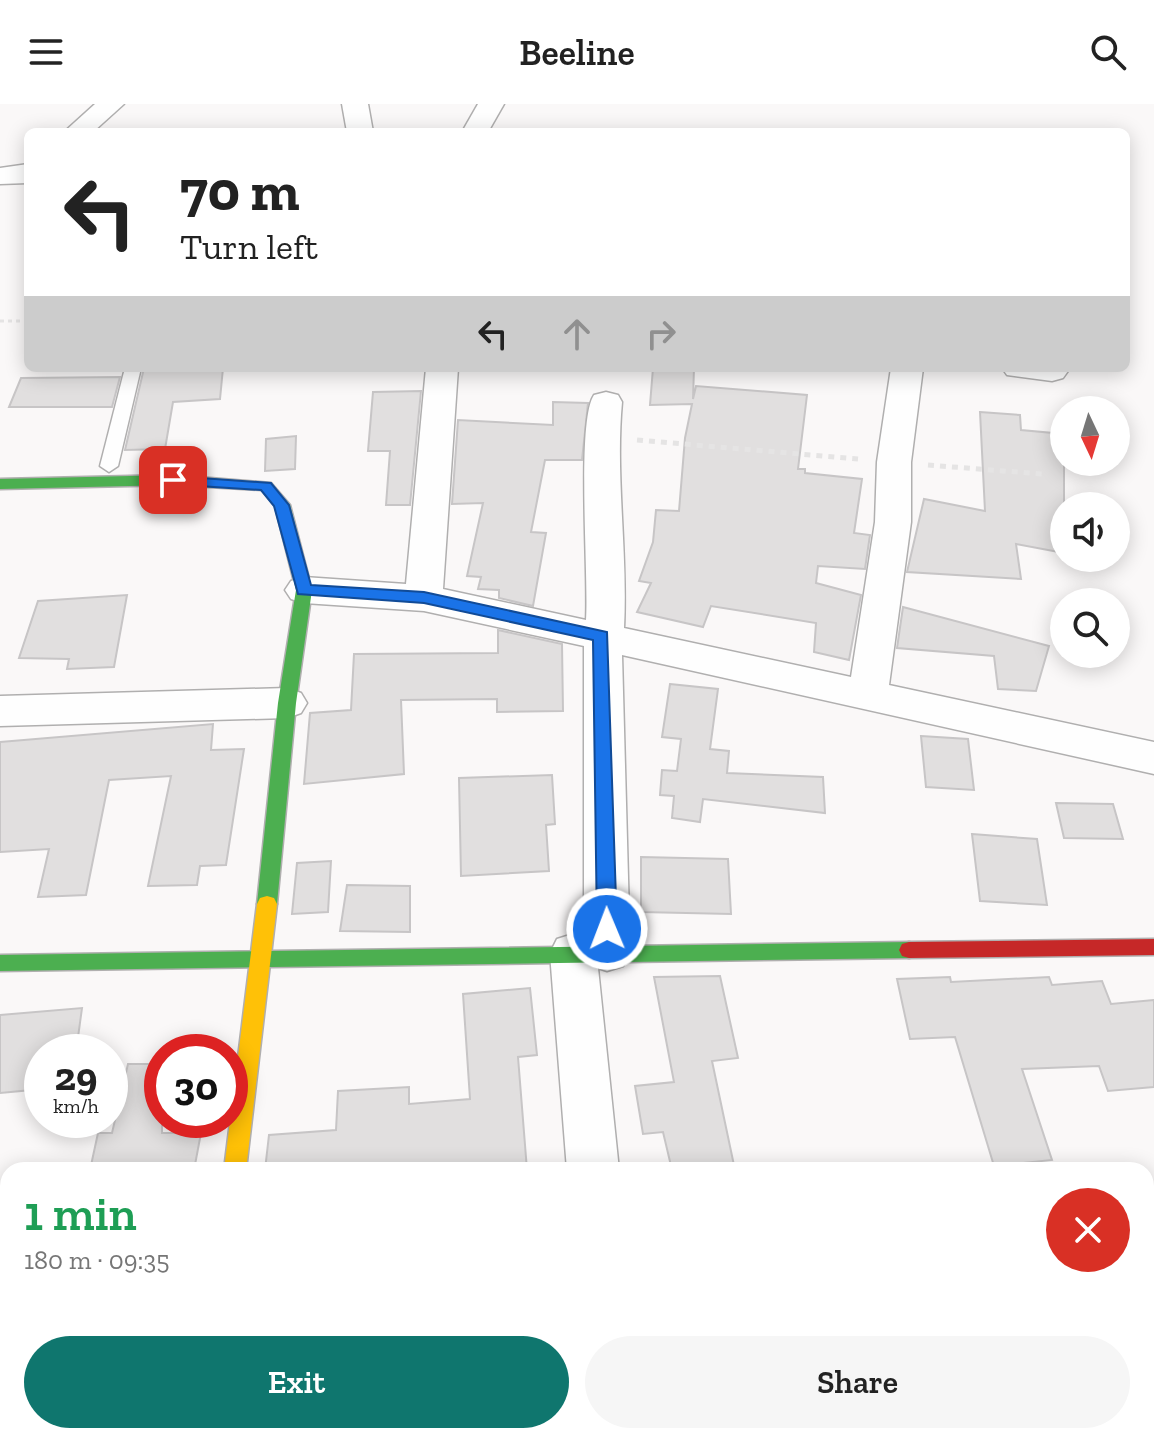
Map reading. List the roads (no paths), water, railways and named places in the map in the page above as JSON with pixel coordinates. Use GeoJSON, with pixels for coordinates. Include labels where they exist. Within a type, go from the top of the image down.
{"type":"FeatureCollection","features":[{"type":"Feature","properties":{"kind":"street"},"geometry":{"type":"LineString","coordinates":[[82,128],[111,104]]}},
{"type":"Feature","properties":{"kind":"street"},"geometry":{"type":"LineString","coordinates":[[355,104],[359,128]]}},
{"type":"Feature","properties":{"kind":"street"},"geometry":{"type":"LineString","coordinates":[[477,128],[491,104]]}},
{"type":"Feature","properties":{"kind":"street"},"geometry":{"type":"LineString","coordinates":[[424,598],[442,372]]}},
{"type":"Feature","properties":{"kind":"street"},"geometry":{"type":"LineString","coordinates":[[868,694],[893,522],[894,462],[906,372]]}},
{"type":"Feature","properties":{"kind":"street"},"geometry":{"type":"LineString","coordinates":[[593,1162],[590,952],[601,636],[607,592],[604,420]]}},
{"type":"Feature","properties":{"kind":"street"},"geometry":{"type":"LineString","coordinates":[[0,484],[173,480],[266,486],[282,505],[304,590],[287,703],[261,960],[236,1162]]}},
{"type":"Feature","properties":{"kind":"street"},"geometry":{"type":"LineString","coordinates":[[304,590],[424,598],[1154,758]]}},
{"type":"Feature","properties":{"kind":"street"},"geometry":{"type":"LineString","coordinates":[[0,711],[287,703]]}},
{"type":"Feature","properties":{"kind":"street"},"geometry":{"type":"LineString","coordinates":[[0,963],[590,952],[1154,947]]}},
{"type":"Feature","properties":{"kind":"lane"},"geometry":{"type":"LineString","coordinates":[[109,466],[132,372]]}}]}
